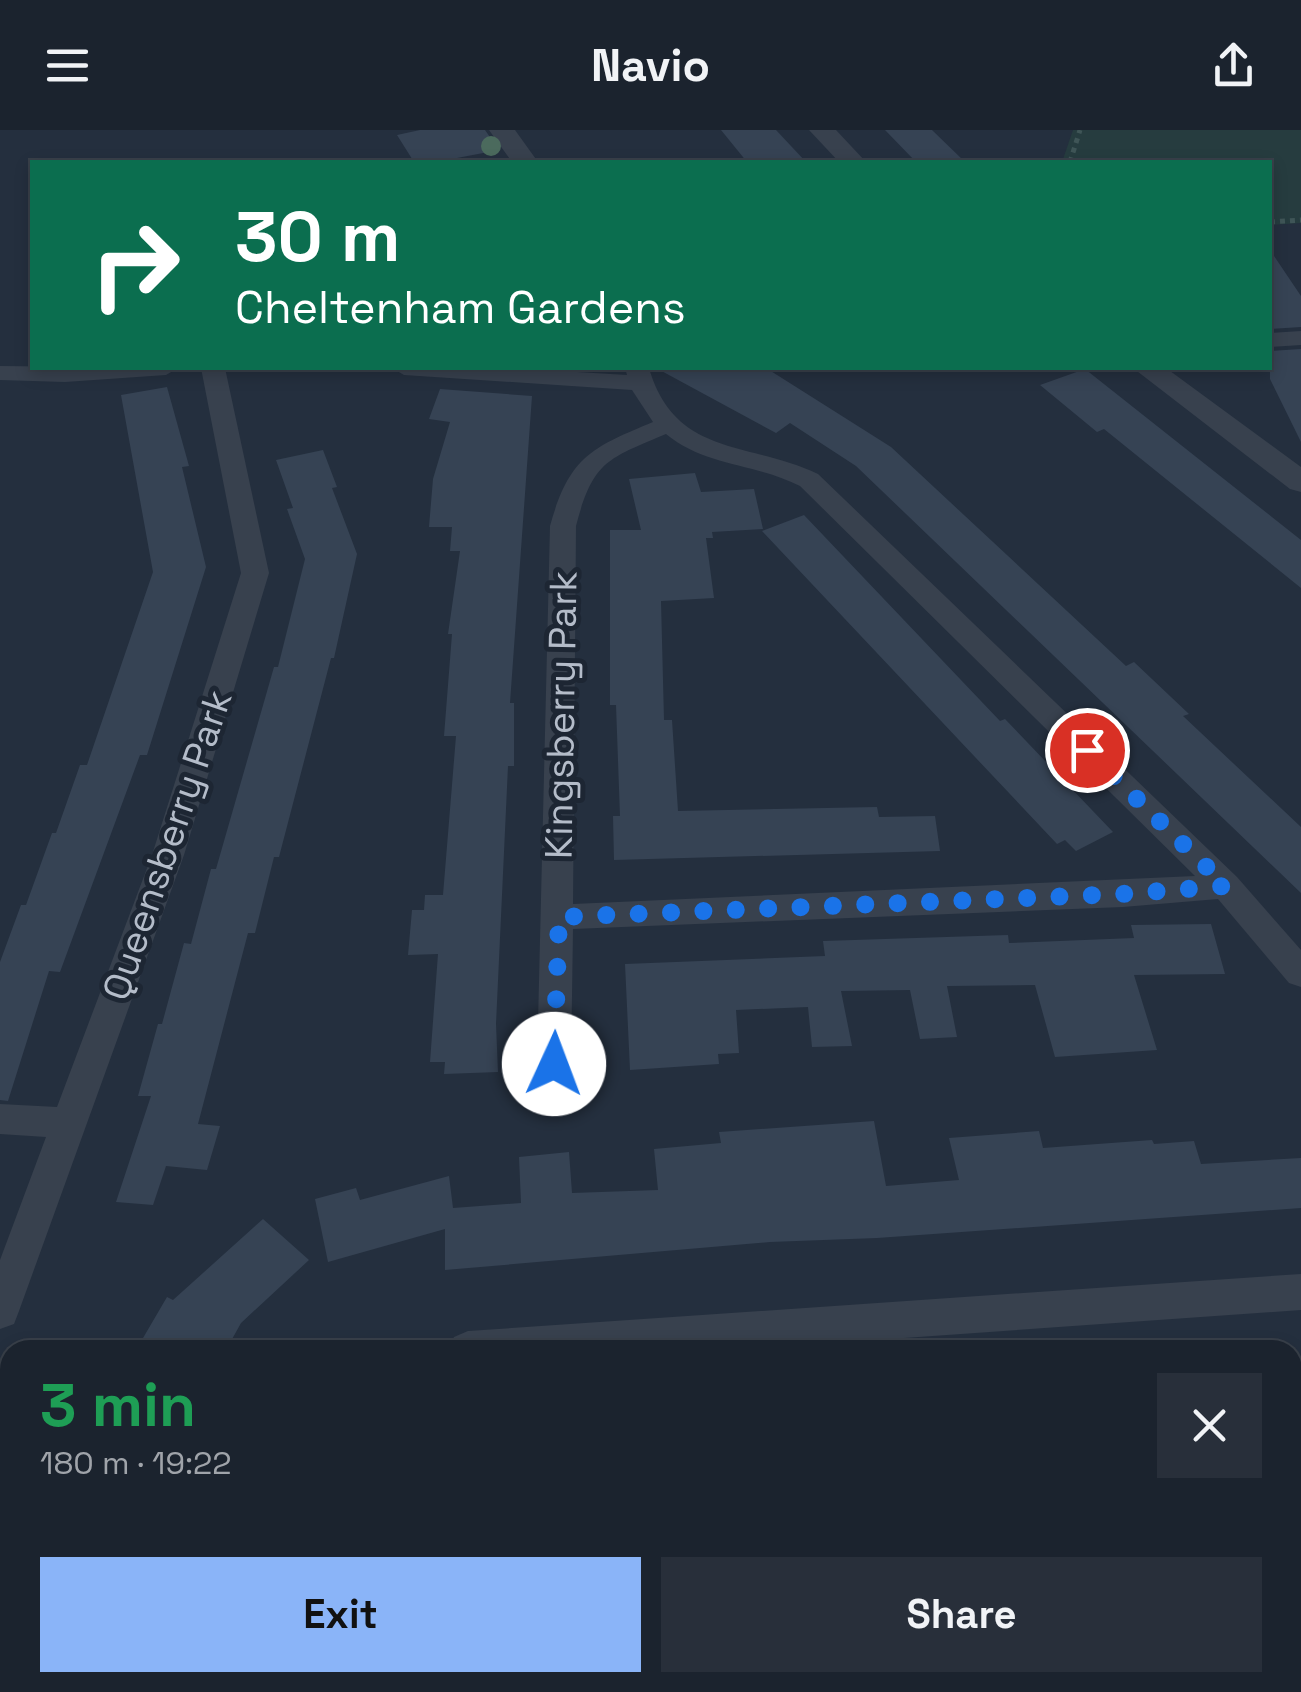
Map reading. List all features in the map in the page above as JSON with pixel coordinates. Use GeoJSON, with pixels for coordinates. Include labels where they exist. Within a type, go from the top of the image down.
{"type":"FeatureCollection","features":[{"type":"Feature","properties":{"kind":"street"},"geometry":{"type":"LineString","coordinates":[[502,130],[523,160]]}},
{"type":"Feature","properties":{"kind":"street"},"geometry":{"type":"LineString","coordinates":[[822,130],[851,160]]}},
{"type":"Feature","properties":{"kind":"street"},"geometry":{"type":"LineString","coordinates":[[1272,340],[1301,338]]}},
{"type":"Feature","properties":{"kind":"street"},"geometry":{"type":"LineString","coordinates":[[0,373],[65,376],[141,370]]}},
{"type":"Feature","properties":{"kind":"street","name":"Queensberry Park"},"geometry":{"type":"LineString","coordinates":[[0,1311],[168,855],[255,573],[213,370]]}},
{"type":"Feature","properties":{"kind":"street"},"geometry":{"type":"LineString","coordinates":[[471,370],[638,375],[669,424],[716,454],[791,470],[809,480],[1226,886],[1301,973]]}},
{"type":"Feature","properties":{"kind":"street"},"geometry":{"type":"LineString","coordinates":[[1151,370],[1301,482]]}},
{"type":"Feature","properties":{"kind":"street","name":"Kingsberry Park"},"geometry":{"type":"LineString","coordinates":[[554,1064],[563,526],[570,493],[588,462],[669,424]]}},
{"type":"Feature","properties":{"kind":"street"},"geometry":{"type":"LineString","coordinates":[[559,917],[1122,894],[1226,886]]}},
{"type":"Feature","properties":{"kind":"street"},"geometry":{"type":"LineString","coordinates":[[0,1120],[70,1123]]}},
{"type":"Feature","properties":{"kind":"street"},"geometry":{"type":"LineString","coordinates":[[612,1340],[1301,1292]]}},
{"type":"Feature","properties":{"kind":"path"},"geometry":{"type":"LineString","coordinates":[[1071,160],[1080,130]]}},
{"type":"Feature","properties":{"kind":"path"},"geometry":{"type":"LineString","coordinates":[[1272,222],[1301,220]]}},
{"type":"Feature","properties":{"kind":"green space"},"geometry":{"type":"Polygon","coordinates":[[[1073,130],[1301,130],[1301,223],[1272,225],[1272,160],[1063,160],[1073,130]]]}},
{"type":"Feature","properties":{"kind":"building"},"geometry":{"type":"Polygon","coordinates":[[[420,130],[485,130],[499,150],[446,160],[413,160],[397,135],[420,130]]]}},
{"type":"Feature","properties":{"kind":"building"},"geometry":{"type":"Polygon","coordinates":[[[721,130],[776,130],[804,160],[745,160],[721,130]]]}},
{"type":"Feature","properties":{"kind":"building"},"geometry":{"type":"Polygon","coordinates":[[[885,130],[932,130],[963,160],[914,160],[885,130]]]}},
{"type":"Feature","properties":{"kind":"building"},"geometry":{"type":"Polygon","coordinates":[[[1272,253],[1301,296],[1301,327],[1272,329],[1272,253]]]}},
{"type":"Feature","properties":{"kind":"building"},"geometry":{"type":"Polygon","coordinates":[[[1301,349],[1301,442],[1270,379],[1272,351],[1301,349]]]}},
{"type":"Feature","properties":{"kind":"building"},"geometry":{"type":"Polygon","coordinates":[[[660,370],[769,370],[891,447],[1126,666],[1134,662],[1189,714],[1183,716],[1301,827],[1301,893],[856,466],[790,423],[776,433],[660,370]]]}},
{"type":"Feature","properties":{"kind":"building"},"geometry":{"type":"Polygon","coordinates":[[[1086,370],[1301,540],[1301,588],[1104,429],[1097,432],[1040,385],[1086,370]]]}},
{"type":"Feature","properties":{"kind":"building"},"geometry":{"type":"Polygon","coordinates":[[[167,387],[189,466],[182,467],[206,567],[147,755],[140,755],[60,972],[49,971],[8,1101],[0,1100],[0,962],[52,833],[56,833],[80,765],[87,765],[153,572],[121,395],[167,387]]]}},
{"type":"Feature","properties":{"kind":"building"},"geometry":{"type":"Polygon","coordinates":[[[440,389],[532,396],[510,703],[514,703],[514,766],[508,766],[496,1024],[498,1072],[444,1074],[445,1062],[430,1062],[438,954],[408,955],[412,910],[424,910],[425,895],[443,895],[456,736],[444,736],[452,634],[448,634],[460,551],[450,551],[452,527],[429,527],[433,479],[450,422],[429,419],[440,389]]]}},
{"type":"Feature","properties":{"kind":"building"},"geometry":{"type":"Polygon","coordinates":[[[323,450],[337,487],[332,488],[357,554],[334,658],[279,857],[274,857],[255,933],[248,933],[198,1124],[220,1126],[207,1170],[166,1166],[153,1205],[116,1202],[151,1096],[138,1096],[158,1024],[162,1024],[184,943],[191,944],[211,869],[216,869],[274,667],[278,667],[305,559],[287,509],[293,508],[276,460],[323,450]]]}},
{"type":"Feature","properties":{"kind":"building"},"geometry":{"type":"Polygon","coordinates":[[[695,473],[701,492],[754,489],[763,529],[712,532],[713,538],[706,538],[714,598],[661,601],[664,720],[672,720],[678,811],[877,807],[879,817],[935,816],[940,851],[614,860],[613,816],[620,816],[616,705],[610,705],[610,530],[641,530],[629,479],[695,473]]]}},
{"type":"Feature","properties":{"kind":"building"},"geometry":{"type":"Polygon","coordinates":[[[804,515],[1000,721],[1005,719],[1113,832],[1076,851],[1065,840],[1057,844],[762,531],[804,515]]]}},
{"type":"Feature","properties":{"kind":"building"},"geometry":{"type":"Polygon","coordinates":[[[1211,924],[1225,974],[1134,975],[1157,1050],[1055,1057],[1035,985],[947,986],[957,1037],[920,1039],[910,990],[841,991],[852,1046],[812,1047],[808,1007],[736,1010],[739,1053],[718,1054],[719,1064],[630,1070],[625,964],[825,956],[823,941],[1008,935],[1009,943],[1134,938],[1131,925],[1211,924]]]}},
{"type":"Feature","properties":{"kind":"building"},"geometry":{"type":"Polygon","coordinates":[[[874,1121],[886,1186],[959,1180],[949,1138],[1039,1131],[1043,1148],[1194,1141],[1201,1164],[1301,1158],[1301,1208],[770,1242],[445,1270],[445,1229],[328,1262],[315,1199],[356,1188],[360,1200],[449,1176],[453,1208],[521,1203],[519,1157],[569,1152],[572,1193],[658,1190],[654,1149],[721,1143],[719,1132],[874,1121]]]}},
{"type":"Feature","properties":{"kind":"building"},"geometry":{"type":"Polygon","coordinates":[[[263,1219],[309,1260],[241,1323],[232,1340],[142,1340],[167,1297],[173,1300],[263,1219]]]}},
{"type":"Feature","properties":{"kind":"route"},"geometry":{"type":"LineString","coordinates":[[554,1064],[559,917],[1122,894],[1226,886],[1087,750]]}}]}
